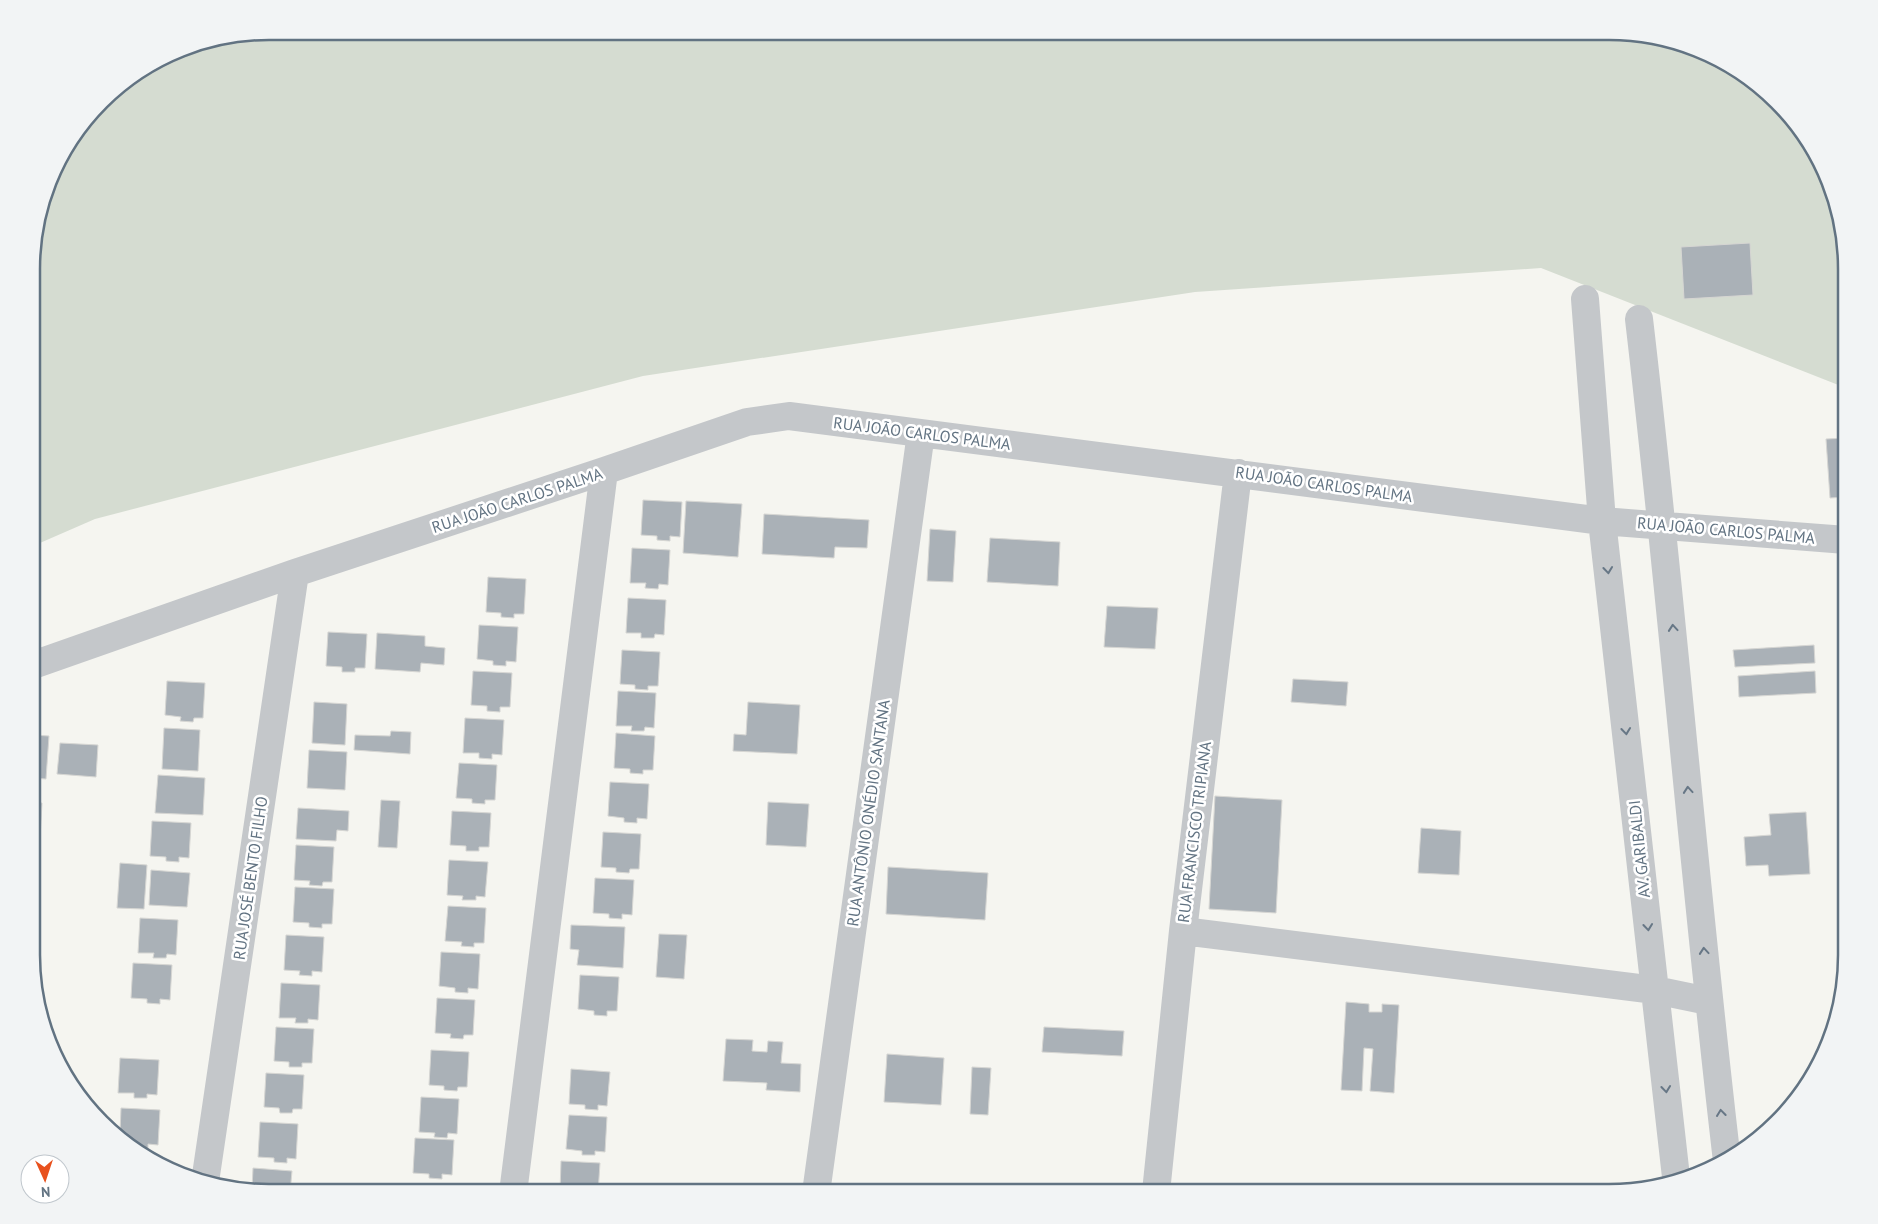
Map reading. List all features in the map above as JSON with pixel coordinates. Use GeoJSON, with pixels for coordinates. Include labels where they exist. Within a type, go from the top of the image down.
{"type":"FeatureCollection","features":[{"type":"Feature","properties":{"kind":"street","name":"AV. GARIBALDI"},"geometry":{"type":"LineString","coordinates":[[1584,298],[1602,521],[1676,1174]]}},
{"type":"Feature","properties":{"kind":"street"},"geometry":{"type":"LineString","coordinates":[[1639,319],[1663,524],[1708,1001],[1726,1152]]}},
{"type":"Feature","properties":{"kind":"street","name":"RUA JOÃO CARLOS PALMA"},"geometry":{"type":"LineString","coordinates":[[40,663],[295,573],[604,472],[747,422],[789,416],[1602,521],[1663,524],[1838,539]]}},
{"type":"Feature","properties":{"kind":"street","name":"RUA ANTÔNIO ONÉDIO SANTANA"},"geometry":{"type":"LineString","coordinates":[[817,1184],[921,433]]}},
{"type":"Feature","properties":{"kind":"street"},"geometry":{"type":"LineString","coordinates":[[514,1184],[604,472]]}},
{"type":"Feature","properties":{"kind":"street","name":"RUA FRANCISCO TRIPIANA"},"geometry":{"type":"LineString","coordinates":[[1157,1184],[1182,930],[1238,473]]}},
{"type":"Feature","properties":{"kind":"street","name":"RUA JOSÉ BENTO FILHO"},"geometry":{"type":"LineString","coordinates":[[207,1175],[295,573]]}},
{"type":"Feature","properties":{"kind":"street"},"geometry":{"type":"LineString","coordinates":[[1182,930],[1655,990],[1708,1001]]}},
{"type":"Feature","properties":{"kind":"shaded area"},"geometry":{"type":"Polygon","coordinates":[[[254,40],[1624,40],[1654,44],[1697,57],[1724,71],[1760,97],[1791,130],[1807,154],[1821,181],[1834,224],[1838,254],[1838,385],[1541,268],[1195,292],[643,376],[95,519],[40,543],[40,254],[44,224],[57,181],[71,154],[87,130],[107,107],[130,87],[154,71],[181,57],[224,44],[254,40]]]}},
{"type":"Feature","properties":{"kind":"building"},"geometry":{"type":"Polygon","coordinates":[[[1750,243],[1753,295],[1684,299],[1681,247],[1750,243]]]}},
{"type":"Feature","properties":{"kind":"building"},"geometry":{"type":"Polygon","coordinates":[[[1838,438],[1838,498],[1830,498],[1826,439],[1838,438]]]}},
{"type":"Feature","properties":{"kind":"building"},"geometry":{"type":"Polygon","coordinates":[[[643,500],[682,502],[680,537],[670,536],[670,541],[657,540],[657,536],[641,535],[643,500]]]}},
{"type":"Feature","properties":{"kind":"building"},"geometry":{"type":"Polygon","coordinates":[[[686,501],[742,504],[738,557],[683,553],[686,501]]]}},
{"type":"Feature","properties":{"kind":"building"},"geometry":{"type":"Polygon","coordinates":[[[764,514],[869,520],[867,548],[835,547],[834,558],[762,554],[764,514]]]}},
{"type":"Feature","properties":{"kind":"building"},"geometry":{"type":"Polygon","coordinates":[[[930,529],[956,531],[953,582],[927,581],[930,529]]]}},
{"type":"Feature","properties":{"kind":"building"},"geometry":{"type":"Polygon","coordinates":[[[990,538],[1060,542],[1058,586],[987,582],[990,538]]]}},
{"type":"Feature","properties":{"kind":"building"},"geometry":{"type":"Polygon","coordinates":[[[632,548],[670,550],[668,585],[659,584],[658,589],[645,588],[646,583],[630,583],[632,548]]]}},
{"type":"Feature","properties":{"kind":"building"},"geometry":{"type":"Polygon","coordinates":[[[488,577],[526,579],[524,614],[514,614],[514,618],[501,617],[501,613],[486,612],[488,577]]]}},
{"type":"Feature","properties":{"kind":"building"},"geometry":{"type":"Polygon","coordinates":[[[628,598],[666,600],[664,635],[655,634],[654,638],[641,638],[641,633],[626,633],[628,598]]]}},
{"type":"Feature","properties":{"kind":"building"},"geometry":{"type":"Polygon","coordinates":[[[1107,606],[1158,608],[1155,649],[1104,647],[1107,606]]]}},
{"type":"Feature","properties":{"kind":"building"},"geometry":{"type":"Polygon","coordinates":[[[479,625],[518,627],[516,662],[506,661],[506,666],[493,665],[493,661],[477,659],[479,625]]]}},
{"type":"Feature","properties":{"kind":"building"},"geometry":{"type":"Polygon","coordinates":[[[328,632],[367,634],[365,668],[355,668],[355,672],[342,672],[342,667],[326,666],[328,632]]]}},
{"type":"Feature","properties":{"kind":"building"},"geometry":{"type":"Polygon","coordinates":[[[377,633],[425,636],[425,646],[445,648],[444,665],[421,663],[420,672],[375,669],[377,633]]]}},
{"type":"Feature","properties":{"kind":"building"},"geometry":{"type":"Polygon","coordinates":[[[1814,645],[1815,663],[1735,667],[1733,650],[1814,645]]]}},
{"type":"Feature","properties":{"kind":"building"},"geometry":{"type":"Polygon","coordinates":[[[622,650],[660,652],[658,686],[648,686],[648,690],[635,689],[635,685],[620,684],[622,650]]]}},
{"type":"Feature","properties":{"kind":"building"},"geometry":{"type":"Polygon","coordinates":[[[473,671],[512,673],[510,707],[500,707],[500,712],[487,711],[487,706],[471,705],[473,671]]]}},
{"type":"Feature","properties":{"kind":"building"},"geometry":{"type":"Polygon","coordinates":[[[1815,671],[1816,693],[1739,697],[1738,676],[1815,671]]]}},
{"type":"Feature","properties":{"kind":"building"},"geometry":{"type":"Polygon","coordinates":[[[1293,679],[1348,682],[1346,706],[1291,702],[1293,679]]]}},
{"type":"Feature","properties":{"kind":"building"},"geometry":{"type":"Polygon","coordinates":[[[167,681],[205,683],[203,718],[194,718],[193,722],[180,721],[181,717],[165,715],[167,681]]]}},
{"type":"Feature","properties":{"kind":"building"},"geometry":{"type":"Polygon","coordinates":[[[618,691],[656,693],[654,728],[645,727],[644,731],[631,731],[632,726],[616,726],[618,691]]]}},
{"type":"Feature","properties":{"kind":"building"},"geometry":{"type":"Polygon","coordinates":[[[314,702],[347,704],[345,745],[312,743],[314,702]]]}},
{"type":"Feature","properties":{"kind":"building"},"geometry":{"type":"Polygon","coordinates":[[[748,702],[800,705],[797,754],[733,751],[734,734],[746,735],[748,702]]]}},
{"type":"Feature","properties":{"kind":"building"},"geometry":{"type":"Polygon","coordinates":[[[465,718],[504,720],[502,755],[492,754],[492,759],[479,758],[479,753],[463,753],[465,718]]]}},
{"type":"Feature","properties":{"kind":"building"},"geometry":{"type":"Polygon","coordinates":[[[164,728],[200,730],[198,771],[162,769],[164,728]]]}},
{"type":"Feature","properties":{"kind":"building"},"geometry":{"type":"Polygon","coordinates":[[[391,731],[411,732],[410,754],[354,750],[355,735],[390,736],[391,731]]]}},
{"type":"Feature","properties":{"kind":"building"},"geometry":{"type":"Polygon","coordinates":[[[616,733],[655,736],[653,770],[643,770],[643,774],[630,773],[630,769],[614,768],[616,733]]]}},
{"type":"Feature","properties":{"kind":"building"},"geometry":{"type":"Polygon","coordinates":[[[40,735],[49,736],[46,779],[40,779],[40,735]]]}},
{"type":"Feature","properties":{"kind":"building"},"geometry":{"type":"Polygon","coordinates":[[[60,743],[98,745],[96,777],[57,774],[60,743]]]}},
{"type":"Feature","properties":{"kind":"building"},"geometry":{"type":"Polygon","coordinates":[[[309,750],[347,752],[345,790],[307,788],[309,750]]]}},
{"type":"Feature","properties":{"kind":"building"},"geometry":{"type":"Polygon","coordinates":[[[459,763],[497,765],[495,800],[485,800],[485,804],[472,803],[472,799],[456,798],[459,763]]]}},
{"type":"Feature","properties":{"kind":"building"},"geometry":{"type":"Polygon","coordinates":[[[158,775],[205,778],[203,815],[155,813],[158,775]]]}},
{"type":"Feature","properties":{"kind":"building"},"geometry":{"type":"Polygon","coordinates":[[[610,782],[649,784],[647,819],[637,818],[637,823],[624,822],[624,818],[608,816],[610,782]]]}},
{"type":"Feature","properties":{"kind":"building"},"geometry":{"type":"Polygon","coordinates":[[[1215,796],[1282,800],[1276,913],[1209,909],[1215,796]]]}},
{"type":"Feature","properties":{"kind":"building"},"geometry":{"type":"Polygon","coordinates":[[[381,800],[400,801],[397,848],[378,847],[381,800]]]}},
{"type":"Feature","properties":{"kind":"building"},"geometry":{"type":"Polygon","coordinates":[[[768,802],[809,804],[806,847],[766,845],[768,802]]]}},
{"type":"Feature","properties":{"kind":"building"},"geometry":{"type":"Polygon","coordinates":[[[40,803],[42,803],[40,838],[40,803]]]}},
{"type":"Feature","properties":{"kind":"building"},"geometry":{"type":"Polygon","coordinates":[[[298,808],[349,811],[348,831],[337,830],[336,841],[296,839],[298,808]]]}},
{"type":"Feature","properties":{"kind":"building"},"geometry":{"type":"Polygon","coordinates":[[[452,811],[491,813],[489,847],[479,847],[479,851],[466,851],[466,846],[450,845],[452,811]]]}},
{"type":"Feature","properties":{"kind":"building"},"geometry":{"type":"Polygon","coordinates":[[[1806,812],[1810,874],[1769,876],[1768,865],[1746,866],[1744,837],[1771,835],[1769,814],[1806,812]]]}},
{"type":"Feature","properties":{"kind":"building"},"geometry":{"type":"Polygon","coordinates":[[[152,821],[191,823],[189,858],[179,857],[179,862],[166,861],[166,857],[150,856],[152,821]]]}},
{"type":"Feature","properties":{"kind":"building"},"geometry":{"type":"Polygon","coordinates":[[[1421,828],[1461,831],[1459,875],[1418,873],[1421,828]]]}},
{"type":"Feature","properties":{"kind":"building"},"geometry":{"type":"Polygon","coordinates":[[[603,832],[641,834],[639,869],[630,869],[629,873],[616,872],[616,868],[601,867],[603,832]]]}},
{"type":"Feature","properties":{"kind":"building"},"geometry":{"type":"Polygon","coordinates":[[[296,845],[334,847],[332,882],[323,882],[322,886],[309,885],[310,881],[294,880],[296,845]]]}},
{"type":"Feature","properties":{"kind":"building"},"geometry":{"type":"Polygon","coordinates":[[[449,860],[488,862],[485,897],[476,896],[476,900],[462,900],[463,896],[447,895],[449,860]]]}},
{"type":"Feature","properties":{"kind":"building"},"geometry":{"type":"Polygon","coordinates":[[[120,863],[147,865],[144,909],[117,908],[120,863]]]}},
{"type":"Feature","properties":{"kind":"building"},"geometry":{"type":"Polygon","coordinates":[[[888,867],[988,873],[985,920],[886,914],[888,867]]]}},
{"type":"Feature","properties":{"kind":"building"},"geometry":{"type":"Polygon","coordinates":[[[151,870],[190,873],[187,907],[149,905],[151,870]]]}},
{"type":"Feature","properties":{"kind":"building"},"geometry":{"type":"Polygon","coordinates":[[[595,878],[634,880],[632,915],[622,914],[622,919],[609,918],[609,914],[593,913],[595,878]]]}},
{"type":"Feature","properties":{"kind":"building"},"geometry":{"type":"Polygon","coordinates":[[[295,887],[334,889],[332,924],[322,924],[322,928],[309,927],[309,923],[293,922],[295,887]]]}},
{"type":"Feature","properties":{"kind":"building"},"geometry":{"type":"Polygon","coordinates":[[[448,906],[486,908],[484,943],[474,943],[474,947],[461,946],[462,942],[445,941],[448,906]]]}},
{"type":"Feature","properties":{"kind":"building"},"geometry":{"type":"Polygon","coordinates":[[[140,918],[178,920],[176,955],[167,954],[166,958],[153,958],[154,953],[138,953],[140,918]]]}},
{"type":"Feature","properties":{"kind":"building"},"geometry":{"type":"Polygon","coordinates":[[[571,925],[625,927],[623,968],[577,965],[579,950],[570,949],[571,925]]]}},
{"type":"Feature","properties":{"kind":"building"},"geometry":{"type":"Polygon","coordinates":[[[659,934],[687,935],[684,979],[656,977],[659,934]]]}},
{"type":"Feature","properties":{"kind":"building"},"geometry":{"type":"Polygon","coordinates":[[[286,935],[324,937],[322,972],[312,971],[312,976],[299,975],[300,971],[284,970],[286,935]]]}},
{"type":"Feature","properties":{"kind":"building"},"geometry":{"type":"Polygon","coordinates":[[[441,952],[480,954],[478,989],[468,988],[468,993],[455,992],[455,988],[439,986],[441,952]]]}},
{"type":"Feature","properties":{"kind":"building"},"geometry":{"type":"Polygon","coordinates":[[[133,963],[172,965],[170,1000],[160,999],[160,1004],[147,1003],[147,999],[131,998],[133,963]]]}},
{"type":"Feature","properties":{"kind":"building"},"geometry":{"type":"Polygon","coordinates":[[[580,975],[619,977],[617,1011],[607,1011],[607,1016],[594,1015],[594,1011],[578,1009],[580,975]]]}},
{"type":"Feature","properties":{"kind":"building"},"geometry":{"type":"Polygon","coordinates":[[[281,983],[320,985],[318,1020],[308,1019],[308,1023],[295,1023],[296,1018],[279,1018],[281,983]]]}},
{"type":"Feature","properties":{"kind":"building"},"geometry":{"type":"Polygon","coordinates":[[[437,998],[475,1000],[473,1035],[464,1035],[463,1039],[450,1038],[451,1034],[435,1033],[437,998]]]}},
{"type":"Feature","properties":{"kind":"building"},"geometry":{"type":"Polygon","coordinates":[[[1346,1002],[1369,1004],[1369,1012],[1382,1012],[1382,1004],[1399,1005],[1394,1093],[1370,1091],[1373,1049],[1364,1048],[1362,1091],[1341,1090],[1346,1002]]]}},
{"type":"Feature","properties":{"kind":"building"},"geometry":{"type":"Polygon","coordinates":[[[276,1027],[314,1029],[312,1063],[302,1063],[302,1067],[289,1067],[289,1062],[274,1061],[276,1027]]]}},
{"type":"Feature","properties":{"kind":"building"},"geometry":{"type":"Polygon","coordinates":[[[1044,1027],[1124,1031],[1122,1056],[1042,1052],[1044,1027]]]}},
{"type":"Feature","properties":{"kind":"building"},"geometry":{"type":"Polygon","coordinates":[[[726,1039],[753,1040],[752,1051],[767,1052],[768,1041],[783,1042],[781,1063],[801,1064],[800,1092],[766,1090],[767,1083],[723,1081],[726,1039]]]}},
{"type":"Feature","properties":{"kind":"building"},"geometry":{"type":"Polygon","coordinates":[[[431,1050],[469,1052],[467,1087],[458,1087],[457,1091],[444,1090],[444,1086],[429,1085],[431,1050]]]}},
{"type":"Feature","properties":{"kind":"building"},"geometry":{"type":"Polygon","coordinates":[[[887,1054],[944,1058],[941,1105],[884,1102],[887,1054]]]}},
{"type":"Feature","properties":{"kind":"building"},"geometry":{"type":"Polygon","coordinates":[[[120,1058],[159,1060],[157,1095],[147,1094],[147,1098],[134,1098],[134,1093],[118,1093],[120,1058]]]}},
{"type":"Feature","properties":{"kind":"building"},"geometry":{"type":"Polygon","coordinates":[[[972,1067],[991,1068],[988,1115],[970,1114],[972,1067]]]}},
{"type":"Feature","properties":{"kind":"building"},"geometry":{"type":"Polygon","coordinates":[[[571,1069],[610,1072],[607,1106],[598,1105],[598,1110],[585,1109],[585,1105],[569,1104],[571,1069]]]}},
{"type":"Feature","properties":{"kind":"building"},"geometry":{"type":"Polygon","coordinates":[[[266,1073],[304,1075],[302,1109],[293,1109],[292,1113],[280,1113],[279,1108],[264,1107],[266,1073]]]}},
{"type":"Feature","properties":{"kind":"building"},"geometry":{"type":"Polygon","coordinates":[[[421,1097],[459,1099],[457,1134],[448,1133],[447,1138],[434,1137],[435,1133],[419,1132],[421,1097]]]}},
{"type":"Feature","properties":{"kind":"building"},"geometry":{"type":"Polygon","coordinates":[[[121,1108],[160,1110],[158,1145],[148,1144],[148,1149],[120,1129],[121,1108]]]}},
{"type":"Feature","properties":{"kind":"building"},"geometry":{"type":"Polygon","coordinates":[[[569,1115],[607,1117],[605,1152],[595,1151],[595,1155],[582,1155],[582,1151],[566,1149],[569,1115]]]}},
{"type":"Feature","properties":{"kind":"building"},"geometry":{"type":"Polygon","coordinates":[[[260,1122],[298,1124],[296,1159],[287,1158],[287,1163],[274,1162],[274,1158],[258,1157],[260,1122]]]}},
{"type":"Feature","properties":{"kind":"building"},"geometry":{"type":"Polygon","coordinates":[[[415,1138],[454,1140],[452,1175],[442,1174],[442,1179],[429,1178],[429,1174],[413,1173],[415,1138]]]}},
{"type":"Feature","properties":{"kind":"building"},"geometry":{"type":"Polygon","coordinates":[[[561,1161],[600,1163],[599,1184],[560,1184],[561,1161]]]}},
{"type":"Feature","properties":{"kind":"building"},"geometry":{"type":"Polygon","coordinates":[[[253,1168],[292,1171],[291,1184],[252,1184],[253,1168]]]}}]}
